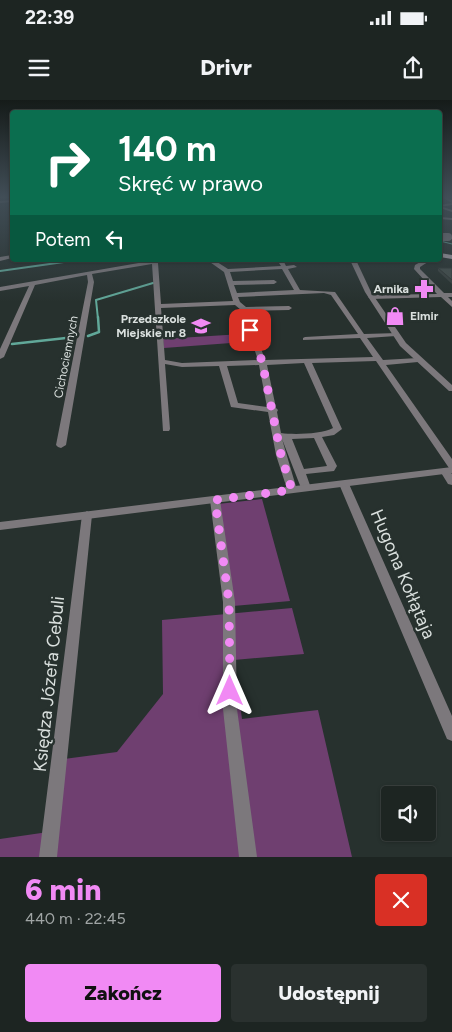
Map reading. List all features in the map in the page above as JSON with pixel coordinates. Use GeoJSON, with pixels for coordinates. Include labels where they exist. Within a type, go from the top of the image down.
{"type":"FeatureCollection","features":[{"type":"Feature","properties":{"kind":"street"},"geometry":{"type":"LineString","coordinates":[[0,289],[154,262],[166,429]]}},
{"type":"Feature","properties":{"kind":"street"},"geometry":{"type":"LineString","coordinates":[[213,262],[227,271],[294,267]]}},
{"type":"Feature","properties":{"kind":"street"},"geometry":{"type":"LineString","coordinates":[[281,262],[298,292]]}},
{"type":"Feature","properties":{"kind":"street"},"geometry":{"type":"LineString","coordinates":[[354,262],[371,297],[396,334],[418,360],[452,389]]}},
{"type":"Feature","properties":{"kind":"street"},"geometry":{"type":"LineString","coordinates":[[425,262],[417,267],[452,305]]}},
{"type":"Feature","properties":{"kind":"street"},"geometry":{"type":"LineString","coordinates":[[227,271],[262,361],[274,410],[283,436],[306,488]]}},
{"type":"Feature","properties":{"kind":"street","name":"Cichociemnych"},"geometry":{"type":"LineString","coordinates":[[61,445],[91,282],[89,273]]}},
{"type":"Feature","properties":{"kind":"street"},"geometry":{"type":"LineString","coordinates":[[231,283],[274,282]]}},
{"type":"Feature","properties":{"kind":"street"},"geometry":{"type":"LineString","coordinates":[[0,357],[3,346],[32,283]]}},
{"type":"Feature","properties":{"kind":"street"},"geometry":{"type":"LineString","coordinates":[[238,303],[298,292],[332,293],[450,469],[452,482]]}},
{"type":"Feature","properties":{"kind":"street"},"geometry":{"type":"LineString","coordinates":[[371,297],[452,294]]}},
{"type":"Feature","properties":{"kind":"street"},"geometry":{"type":"LineString","coordinates":[[238,303],[289,308]]}},
{"type":"Feature","properties":{"kind":"street"},"geometry":{"type":"LineString","coordinates":[[157,306],[257,304]]}},
{"type":"Feature","properties":{"kind":"street"},"geometry":{"type":"LineString","coordinates":[[305,339],[396,334]]}},
{"type":"Feature","properties":{"kind":"street"},"geometry":{"type":"LineString","coordinates":[[161,360],[182,365],[262,361],[418,360]]}},
{"type":"Feature","properties":{"kind":"street"},"geometry":{"type":"LineString","coordinates":[[283,436],[317,435],[331,433],[338,429],[307,361]]}},
{"type":"Feature","properties":{"kind":"street"},"geometry":{"type":"LineString","coordinates":[[222,363],[234,405],[274,410]]}},
{"type":"Feature","properties":{"kind":"street"},"geometry":{"type":"LineString","coordinates":[[300,472],[332,467],[317,435]]}},
{"type":"Feature","properties":{"kind":"street"},"geometry":{"type":"LineString","coordinates":[[283,436],[292,490]]}},
{"type":"Feature","properties":{"kind":"street"},"geometry":{"type":"LineString","coordinates":[[0,526],[344,484],[450,469]]}},
{"type":"Feature","properties":{"kind":"street","name":"Hugona Kołłątaja"},"geometry":{"type":"LineString","coordinates":[[344,484],[452,734]]}},
{"type":"Feature","properties":{"kind":"street"},"geometry":{"type":"LineString","coordinates":[[215,500],[229,602],[231,715],[248,857]]}},
{"type":"Feature","properties":{"kind":"street","name":"Księdza Józefa Cebuli"},"geometry":{"type":"LineString","coordinates":[[48,857],[87,515]]}},
{"type":"Feature","properties":{"kind":"shaded area"},"geometry":{"type":"Polygon","coordinates":[[[242,334],[246,346],[233,347],[231,343],[164,348],[163,339],[242,334]]]}},
{"type":"Feature","properties":{"kind":"shaded area"},"geometry":{"type":"Polygon","coordinates":[[[262,499],[290,601],[233,606],[218,504],[262,499]]]}},
{"type":"Feature","properties":{"kind":"shaded area"},"geometry":{"type":"Polygon","coordinates":[[[292,608],[304,654],[234,660],[242,719],[318,710],[352,857],[0,857],[0,839],[55,831],[64,759],[117,752],[163,694],[162,620],[292,608]]]}},
{"type":"Feature","properties":{"kind":"building"},"geometry":{"type":"Polygon","coordinates":[[[438,268],[452,268],[452,280],[438,268]]]}},
{"type":"Feature","properties":{"kind":"waterway"},"geometry":{"type":"LineString","coordinates":[[442,242],[452,244]]}},
{"type":"Feature","properties":{"kind":"waterway"},"geometry":{"type":"LineString","coordinates":[[0,271],[64,262]]}},
{"type":"Feature","properties":{"kind":"waterway"},"geometry":{"type":"LineString","coordinates":[[98,319],[96,300],[153,283]]}},
{"type":"Feature","properties":{"kind":"waterway"},"geometry":{"type":"LineString","coordinates":[[88,336],[99,332],[98,317]]}},
{"type":"Feature","properties":{"kind":"waterway"},"geometry":{"type":"LineString","coordinates":[[12,344],[75,337]]}},
{"type":"Feature","properties":{"kind":"place","name":"Arnika"},"geometry":{"type":"Point","coordinates":[424,289]}},
{"type":"Feature","properties":{"kind":"place","name":"Elmir"},"geometry":{"type":"Point","coordinates":[395,316]}},
{"type":"Feature","properties":{"kind":"place","name":"Przedszkole Miejskie nr 8"},"geometry":{"type":"Point","coordinates":[201,326]}},
{"type":"Feature","properties":{"kind":"route"},"geometry":{"type":"LineString","coordinates":[[230,691],[229,602],[215,500],[292,490],[281,455],[267,380],[250,330]]}}]}
